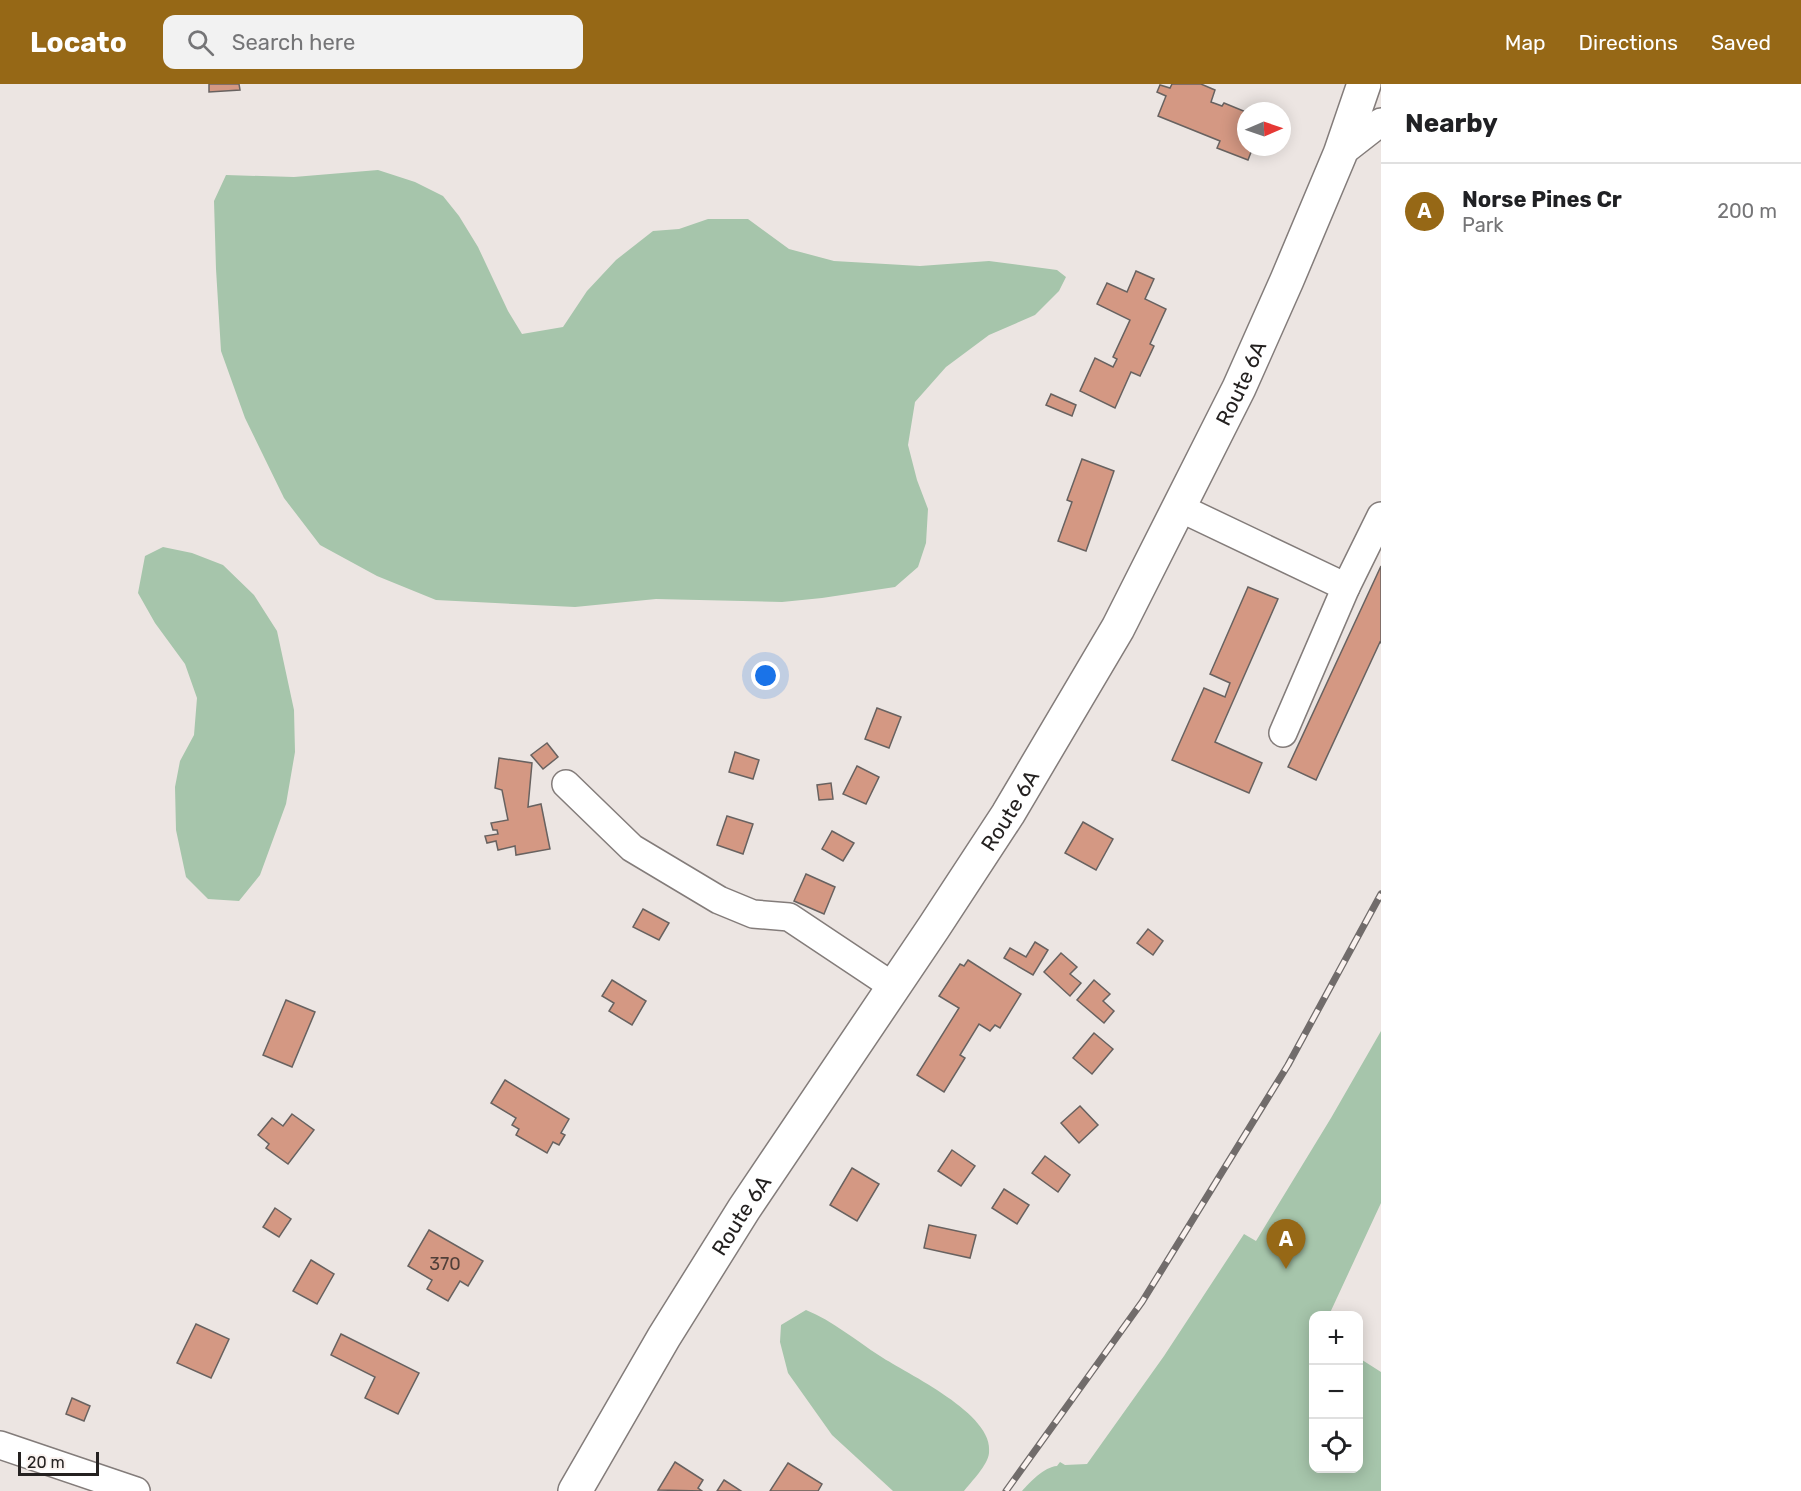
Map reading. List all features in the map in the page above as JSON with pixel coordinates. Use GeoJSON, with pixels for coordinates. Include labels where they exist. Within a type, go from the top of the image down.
{"type":"FeatureCollection","features":[{"type":"Feature","properties":{"kind":"main road","name":"Route 6A"},"geometry":{"type":"LineString","coordinates":[[575,1491],[664,1337],[744,1209],[1002,823],[1118,628],[1249,366],[1340,154],[1364,84]]}},
{"type":"Feature","properties":{"kind":"street"},"geometry":{"type":"LineString","coordinates":[[1340,154],[1381,122]]}},
{"type":"Feature","properties":{"kind":"street"},"geometry":{"type":"LineString","coordinates":[[1180,508],[1346,587]]}},
{"type":"Feature","properties":{"kind":"street"},"geometry":{"type":"LineString","coordinates":[[1283,733],[1346,587],[1381,516]]}},
{"type":"Feature","properties":{"kind":"street"},"geometry":{"type":"LineString","coordinates":[[566,784],[632,848],[719,900],[753,914],[789,917],[894,987]]}},
{"type":"Feature","properties":{"kind":"street"},"geometry":{"type":"LineString","coordinates":[[0,1445],[136,1491]]}},
{"type":"Feature","properties":{"kind":"green space"},"geometry":{"type":"Polygon","coordinates":[[[378,170],[415,182],[443,196],[459,216],[478,247],[508,311],[522,334],[563,327],[587,291],[616,260],[653,231],[679,229],[708,219],[748,219],[789,249],[834,261],[920,266],[989,261],[1057,270],[1066,277],[1059,291],[1035,315],[989,335],[946,367],[915,402],[908,445],[917,480],[928,509],[926,543],[918,567],[895,587],[782,602],[656,599],[575,607],[436,600],[377,576],[320,545],[284,498],[245,418],[221,351],[214,201],[226,175],[294,177],[378,170]]]}},
{"type":"Feature","properties":{"kind":"green space"},"geometry":{"type":"Polygon","coordinates":[[[163,547],[192,553],[223,565],[254,595],[277,631],[294,710],[295,752],[286,804],[260,875],[239,901],[208,899],[186,877],[176,830],[175,787],[180,761],[194,735],[197,698],[185,664],[155,623],[138,593],[145,556],[163,547]]]}},
{"type":"Feature","properties":{"kind":"green space"},"geometry":{"type":"Polygon","coordinates":[[[1381,1031],[1381,1203],[1331,1311],[1309,1311],[1309,1473],[1363,1473],[1363,1361],[1381,1372],[1381,1491],[1022,1491],[1047,1469],[1057,1466],[1060,1462],[1065,1465],[1087,1464],[1164,1356],[1244,1234],[1256,1241],[1381,1031]]]}},
{"type":"Feature","properties":{"kind":"green space"},"geometry":{"type":"Polygon","coordinates":[[[806,1310],[835,1325],[880,1356],[928,1384],[964,1410],[978,1424],[987,1438],[988,1458],[964,1491],[893,1491],[832,1435],[788,1373],[780,1342],[781,1325],[806,1310]]]}},
{"type":"Feature","properties":{"kind":"building"},"geometry":{"type":"Polygon","coordinates":[[[209,84],[239,84],[240,90],[209,92],[209,84]]]}},
{"type":"Feature","properties":{"kind":"building"},"geometry":{"type":"Polygon","coordinates":[[[1172,84],[1201,84],[1215,90],[1211,102],[1222,106],[1224,103],[1237,108],[1237,156],[1217,148],[1220,141],[1158,116],[1166,96],[1157,92],[1160,85],[1170,88],[1172,84]]]}},
{"type":"Feature","properties":{"kind":"building"},"geometry":{"type":"Polygon","coordinates":[[[1238,156],[1250,156],[1248,160],[1238,156]]]}},
{"type":"Feature","properties":{"kind":"building"},"geometry":{"type":"Polygon","coordinates":[[[1136,271],[1154,279],[1145,299],[1166,309],[1150,344],[1154,346],[1140,376],[1131,372],[1115,408],[1080,391],[1095,358],[1113,367],[1117,359],[1113,357],[1130,320],[1097,304],[1107,283],[1127,292],[1136,271]]]}},
{"type":"Feature","properties":{"kind":"building"},"geometry":{"type":"Polygon","coordinates":[[[1051,394],[1076,405],[1072,416],[1046,405],[1051,394]]]}},
{"type":"Feature","properties":{"kind":"building"},"geometry":{"type":"Polygon","coordinates":[[[1082,459],[1114,471],[1086,551],[1058,541],[1072,502],[1067,500],[1082,459]]]}},
{"type":"Feature","properties":{"kind":"building"},"geometry":{"type":"Polygon","coordinates":[[[1381,566],[1381,643],[1316,780],[1288,767],[1381,566]]]}},
{"type":"Feature","properties":{"kind":"building"},"geometry":{"type":"Polygon","coordinates":[[[1248,587],[1278,599],[1215,742],[1262,763],[1249,793],[1172,760],[1204,688],[1225,697],[1230,683],[1210,674],[1248,587]]]}},
{"type":"Feature","properties":{"kind":"building"},"geometry":{"type":"Polygon","coordinates":[[[877,708],[901,717],[889,748],[865,739],[877,708]]]}},
{"type":"Feature","properties":{"kind":"building"},"geometry":{"type":"Polygon","coordinates":[[[547,743],[558,757],[543,769],[531,755],[547,743]]]}},
{"type":"Feature","properties":{"kind":"building"},"geometry":{"type":"Polygon","coordinates":[[[735,752],[759,760],[753,779],[729,772],[735,752]]]}},
{"type":"Feature","properties":{"kind":"building"},"geometry":{"type":"Polygon","coordinates":[[[499,758],[532,763],[528,807],[541,804],[550,849],[516,855],[515,846],[498,850],[496,841],[487,843],[485,836],[498,834],[497,830],[493,830],[491,823],[508,820],[502,790],[495,788],[499,758]]]}},
{"type":"Feature","properties":{"kind":"building"},"geometry":{"type":"Polygon","coordinates":[[[857,766],[879,777],[866,804],[843,794],[857,766]]]}},
{"type":"Feature","properties":{"kind":"building"},"geometry":{"type":"Polygon","coordinates":[[[831,783],[833,799],[819,800],[817,785],[831,783]]]}},
{"type":"Feature","properties":{"kind":"building"},"geometry":{"type":"Polygon","coordinates":[[[727,816],[753,824],[743,854],[717,845],[727,816]]]}},
{"type":"Feature","properties":{"kind":"building"},"geometry":{"type":"Polygon","coordinates":[[[1083,822],[1113,839],[1096,870],[1065,853],[1083,822]]]}},
{"type":"Feature","properties":{"kind":"building"},"geometry":{"type":"Polygon","coordinates":[[[832,831],[854,843],[843,861],[822,849],[832,831]]]}},
{"type":"Feature","properties":{"kind":"building"},"geometry":{"type":"Polygon","coordinates":[[[806,874],[835,887],[824,914],[794,901],[806,874]]]}},
{"type":"Feature","properties":{"kind":"building"},"geometry":{"type":"Polygon","coordinates":[[[643,909],[669,923],[659,940],[633,927],[643,909]]]}},
{"type":"Feature","properties":{"kind":"building"},"geometry":{"type":"Polygon","coordinates":[[[1148,929],[1163,941],[1153,955],[1137,943],[1148,929]]]}},
{"type":"Feature","properties":{"kind":"building"},"geometry":{"type":"Polygon","coordinates":[[[1035,942],[1048,950],[1033,975],[1004,958],[1010,948],[1026,957],[1035,942]]]}},
{"type":"Feature","properties":{"kind":"building"},"geometry":{"type":"Polygon","coordinates":[[[1061,953],[1077,967],[1070,974],[1081,983],[1070,996],[1044,972],[1061,953]]]}},
{"type":"Feature","properties":{"kind":"building"},"geometry":{"type":"Polygon","coordinates":[[[968,960],[1021,994],[1000,1028],[995,1025],[990,1031],[979,1024],[960,1055],[965,1058],[944,1092],[917,1075],[959,1008],[939,996],[960,964],[964,966],[968,960]]]}},
{"type":"Feature","properties":{"kind":"building"},"geometry":{"type":"Polygon","coordinates":[[[612,980],[646,1001],[632,1025],[609,1011],[614,1003],[602,996],[612,980]]]}},
{"type":"Feature","properties":{"kind":"building"},"geometry":{"type":"Polygon","coordinates":[[[1094,980],[1110,994],[1103,1001],[1114,1011],[1104,1023],[1077,1000],[1094,980]]]}},
{"type":"Feature","properties":{"kind":"building"},"geometry":{"type":"Polygon","coordinates":[[[286,1000],[315,1012],[292,1067],[263,1055],[286,1000]]]}},
{"type":"Feature","properties":{"kind":"building"},"geometry":{"type":"Polygon","coordinates":[[[1094,1033],[1113,1049],[1092,1074],[1073,1058],[1094,1033]]]}},
{"type":"Feature","properties":{"kind":"building"},"geometry":{"type":"Polygon","coordinates":[[[505,1080],[569,1119],[561,1133],[565,1135],[559,1145],[553,1142],[547,1153],[516,1135],[519,1129],[512,1125],[516,1118],[491,1103],[505,1080]]]}},
{"type":"Feature","properties":{"kind":"building"},"geometry":{"type":"Polygon","coordinates":[[[1080,1106],[1098,1125],[1079,1143],[1061,1123],[1080,1106]]]}},
{"type":"Feature","properties":{"kind":"building"},"geometry":{"type":"Polygon","coordinates":[[[292,1114],[314,1130],[288,1164],[266,1148],[269,1144],[258,1135],[272,1118],[283,1126],[292,1114]]]}},
{"type":"Feature","properties":{"kind":"building"},"geometry":{"type":"Polygon","coordinates":[[[952,1150],[975,1166],[961,1186],[938,1171],[952,1150]]]}},
{"type":"Feature","properties":{"kind":"building"},"geometry":{"type":"Polygon","coordinates":[[[1045,1156],[1070,1175],[1058,1192],[1032,1173],[1045,1156]]]}},
{"type":"Feature","properties":{"kind":"building"},"geometry":{"type":"Polygon","coordinates":[[[852,1168],[879,1184],[857,1221],[830,1205],[852,1168]]]}},
{"type":"Feature","properties":{"kind":"building"},"geometry":{"type":"Polygon","coordinates":[[[1004,1189],[1029,1205],[1017,1224],[992,1208],[1004,1189]]]}},
{"type":"Feature","properties":{"kind":"building"},"geometry":{"type":"Polygon","coordinates":[[[275,1208],[291,1219],[279,1237],[263,1227],[275,1208]]]}},
{"type":"Feature","properties":{"kind":"building"},"geometry":{"type":"Polygon","coordinates":[[[929,1225],[976,1235],[970,1258],[924,1248],[929,1225]]]}},
{"type":"Feature","properties":{"kind":"building"},"geometry":{"type":"Polygon","coordinates":[[[429,1230],[483,1261],[468,1286],[460,1281],[448,1301],[427,1289],[432,1280],[408,1266],[429,1230]]]}},
{"type":"Feature","properties":{"kind":"building"},"geometry":{"type":"Polygon","coordinates":[[[311,1260],[334,1274],[317,1304],[293,1291],[311,1260]]]}},
{"type":"Feature","properties":{"kind":"building"},"geometry":{"type":"Polygon","coordinates":[[[196,1324],[229,1339],[211,1378],[177,1363],[196,1324]]]}},
{"type":"Feature","properties":{"kind":"building"},"geometry":{"type":"Polygon","coordinates":[[[341,1334],[419,1373],[398,1414],[365,1398],[375,1377],[331,1355],[341,1334]]]}},
{"type":"Feature","properties":{"kind":"building"},"geometry":{"type":"Polygon","coordinates":[[[72,1398],[90,1406],[84,1421],[66,1414],[72,1398]]]}},
{"type":"Feature","properties":{"kind":"building"},"geometry":{"type":"Polygon","coordinates":[[[675,1462],[703,1480],[698,1488],[702,1491],[658,1490],[675,1462]]]}},
{"type":"Feature","properties":{"kind":"building"},"geometry":{"type":"Polygon","coordinates":[[[788,1463],[822,1484],[818,1491],[770,1491],[788,1463]]]}},
{"type":"Feature","properties":{"kind":"building"},"geometry":{"type":"Polygon","coordinates":[[[724,1480],[741,1491],[717,1491],[724,1480]]]}},
{"type":"Feature","properties":{"kind":"railway"},"geometry":{"type":"LineString","coordinates":[[1006,1491],[1142,1302],[1288,1065],[1381,894]]}},
{"type":"Feature","properties":{"kind":"place","name":"Norse Pines Cr"},"geometry":{"type":"Point","coordinates":[1286,1269]}}]}
